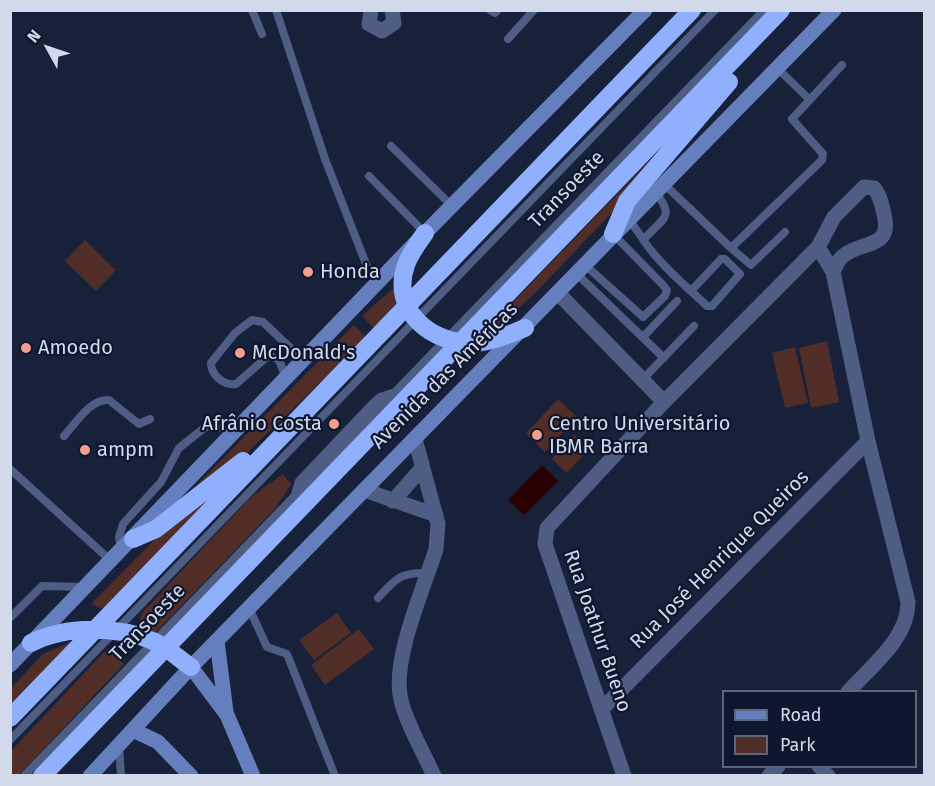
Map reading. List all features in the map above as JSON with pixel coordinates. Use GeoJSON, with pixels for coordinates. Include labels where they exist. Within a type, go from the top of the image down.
{"type":"FeatureCollection","features":[{"type":"Feature","properties":{"kind":"highway"},"geometry":{"type":"LineString","coordinates":[[10,718],[105,631],[293,425],[410,312],[692,10]]}},
{"type":"Feature","properties":{"kind":"highway","name":"Avenida das Américas"},"geometry":{"type":"LineString","coordinates":[[42,776],[159,644],[453,341],[781,10]]}},
{"type":"Feature","properties":{"kind":"highway"},"geometry":{"type":"LineString","coordinates":[[613,234],[627,201],[728,83],[746,47]]}},
{"type":"Feature","properties":{"kind":"highway"},"geometry":{"type":"LineString","coordinates":[[425,233],[406,264],[402,285],[410,312],[432,334],[453,341],[500,338],[525,328]]}},
{"type":"Feature","properties":{"kind":"highway"},"geometry":{"type":"LineString","coordinates":[[121,550],[156,529],[231,472],[261,443],[293,425]]}},
{"type":"Feature","properties":{"kind":"highway"},"geometry":{"type":"LineString","coordinates":[[31,643],[58,632],[105,631],[159,644],[191,667]]}},
{"type":"Feature","properties":{"kind":"main road"},"geometry":{"type":"LineString","coordinates":[[12,657],[31,643],[287,380],[425,233],[645,10]]}},
{"type":"Feature","properties":{"kind":"main road","name":"Avenida das Américas"},"geometry":{"type":"LineString","coordinates":[[90,776],[191,667],[834,10]]}},
{"type":"Feature","properties":{"kind":"main road"},"geometry":{"type":"LineString","coordinates":[[217,641],[226,715]]}},
{"type":"Feature","properties":{"kind":"main road"},"geometry":{"type":"LineString","coordinates":[[191,667],[226,715],[253,776]]}},
{"type":"Feature","properties":{"kind":"main road"},"geometry":{"type":"LineString","coordinates":[[133,730],[158,742],[192,776]]}},
{"type":"Feature","properties":{"kind":"street"},"geometry":{"type":"LineString","coordinates":[[369,12],[369,24],[377,31],[387,30],[396,13]]}},
{"type":"Feature","properties":{"kind":"street","name":"Rua Joathur Bueno"},"geometry":{"type":"LineString","coordinates":[[624,776],[545,544],[545,531],[664,402],[818,247],[839,210],[864,187],[874,188],[880,198],[886,229],[879,239],[843,255],[833,272]]}},
{"type":"Feature","properties":{"kind":"street"},"geometry":{"type":"LineString","coordinates":[[818,247],[833,272],[868,441],[908,602],[908,616],[898,637],[850,690]]}},
{"type":"Feature","properties":{"kind":"street"},"geometry":{"type":"LineString","coordinates":[[558,293],[664,402]]}},
{"type":"Feature","properties":{"kind":"street"},"geometry":{"type":"LineString","coordinates":[[414,439],[436,515],[438,535],[400,663],[398,687],[401,702],[434,776]]}},
{"type":"Feature","properties":{"kind":"street","name":"Rua José Henrique Queiros"},"geometry":{"type":"LineString","coordinates":[[602,709],[868,441]]}},
{"type":"Feature","properties":{"kind":"street"},"geometry":{"type":"LineString","coordinates":[[393,501],[422,468]]}},
{"type":"Feature","properties":{"kind":"street"},"geometry":{"type":"LineString","coordinates":[[364,490],[436,515]]}},
{"type":"Feature","properties":{"kind":"lane"},"geometry":{"type":"LineString","coordinates":[[252,10],[262,34]]}},
{"type":"Feature","properties":{"kind":"lane"},"geometry":{"type":"LineString","coordinates":[[276,10],[315,130],[368,269],[381,281]]}},
{"type":"Feature","properties":{"kind":"lane"},"geometry":{"type":"LineString","coordinates":[[490,10],[493,13],[498,10]]}},
{"type":"Feature","properties":{"kind":"lane"},"geometry":{"type":"LineString","coordinates":[[508,39],[534,10]]}},
{"type":"Feature","properties":{"kind":"lane","name":"Transoeste"},"geometry":{"type":"LineString","coordinates":[[10,740],[105,631],[278,463],[291,454],[356,386],[362,374],[410,312],[715,10]]}},
{"type":"Feature","properties":{"kind":"lane","name":"Transoeste"},"geometry":{"type":"LineString","coordinates":[[24,776],[159,644],[296,494],[297,483],[373,403],[380,397],[393,393],[453,341],[764,10]]}},
{"type":"Feature","properties":{"kind":"lane"},"geometry":{"type":"LineString","coordinates":[[731,248],[822,160],[823,154],[792,119],[842,65]]}},
{"type":"Feature","properties":{"kind":"lane"},"geometry":{"type":"LineString","coordinates":[[777,68],[809,99]]}},
{"type":"Feature","properties":{"kind":"lane"},"geometry":{"type":"LineString","coordinates":[[391,146],[452,206]]}},
{"type":"Feature","properties":{"kind":"lane"},"geometry":{"type":"LineString","coordinates":[[369,176],[425,233]]}},
{"type":"Feature","properties":{"kind":"lane"},"geometry":{"type":"LineString","coordinates":[[644,239],[667,214],[667,207],[659,187]]}},
{"type":"Feature","properties":{"kind":"lane"},"geometry":{"type":"LineString","coordinates":[[659,187],[750,265],[784,232]]}},
{"type":"Feature","properties":{"kind":"lane"},"geometry":{"type":"LineString","coordinates":[[628,219],[649,248],[692,291],[710,307],[740,274],[725,259],[721,259],[692,291]]}},
{"type":"Feature","properties":{"kind":"lane"},"geometry":{"type":"LineString","coordinates":[[581,269],[643,316],[665,296],[667,290],[663,285],[613,234]]}},
{"type":"Feature","properties":{"kind":"lane"},"geometry":{"type":"LineString","coordinates":[[581,269],[664,358]]}},
{"type":"Feature","properties":{"kind":"lane"},"geometry":{"type":"LineString","coordinates":[[643,337],[677,301]]}},
{"type":"Feature","properties":{"kind":"lane"},"geometry":{"type":"LineString","coordinates":[[287,380],[279,360],[273,356],[262,359],[236,384],[225,383],[213,372],[211,363],[235,333],[252,320],[263,322],[304,361]]}},
{"type":"Feature","properties":{"kind":"lane"},"geometry":{"type":"LineString","coordinates":[[642,380],[694,326]]}},
{"type":"Feature","properties":{"kind":"lane"},"geometry":{"type":"LineString","coordinates":[[64,436],[91,407],[104,399],[109,400],[134,422],[139,424],[150,419]]}},
{"type":"Feature","properties":{"kind":"lane"},"geometry":{"type":"LineString","coordinates":[[121,550],[119,537],[123,524],[161,482],[179,448],[208,424],[237,431]]}},
{"type":"Feature","properties":{"kind":"lane"},"geometry":{"type":"LineString","coordinates":[[10,469],[121,550]]}},
{"type":"Feature","properties":{"kind":"lane"},"geometry":{"type":"LineString","coordinates":[[378,598],[400,576],[428,573]]}},
{"type":"Feature","properties":{"kind":"lane"},"geometry":{"type":"LineString","coordinates":[[12,614],[42,586],[85,587]]}},
{"type":"Feature","properties":{"kind":"lane"},"geometry":{"type":"LineString","coordinates":[[249,608],[267,647],[286,654],[335,776]]}},
{"type":"Feature","properties":{"kind":"lane"},"geometry":{"type":"LineString","coordinates":[[119,745],[121,776]]}},
{"type":"Feature","properties":{"kind":"green space"},"geometry":{"type":"Polygon","coordinates":[[[689,120],[625,199],[538,290],[493,332],[490,326],[689,120]]]}},
{"type":"Feature","properties":{"kind":"green space"},"geometry":{"type":"Polygon","coordinates":[[[85,240],[116,270],[96,291],[65,261],[85,240]]]}},
{"type":"Feature","properties":{"kind":"green space"},"geometry":{"type":"Polygon","coordinates":[[[398,284],[402,304],[376,330],[362,316],[398,284]]]}},
{"type":"Feature","properties":{"kind":"green space"},"geometry":{"type":"Polygon","coordinates":[[[354,325],[367,338],[225,474],[183,499],[354,325]]]}},
{"type":"Feature","properties":{"kind":"green space"},"geometry":{"type":"Polygon","coordinates":[[[827,341],[839,402],[811,408],[799,348],[827,341]]]}},
{"type":"Feature","properties":{"kind":"green space"},"geometry":{"type":"Polygon","coordinates":[[[795,347],[808,403],[785,408],[772,353],[795,347]]]}},
{"type":"Feature","properties":{"kind":"green space"},"geometry":{"type":"Polygon","coordinates":[[[558,399],[577,417],[545,452],[526,433],[558,399]]]}},
{"type":"Feature","properties":{"kind":"green space"},"geometry":{"type":"Polygon","coordinates":[[[575,435],[590,448],[567,473],[552,459],[575,435]]]}},
{"type":"Feature","properties":{"kind":"green space"},"geometry":{"type":"Polygon","coordinates":[[[283,474],[291,484],[275,509],[155,633],[136,629],[142,613],[252,496],[283,474]]]}},
{"type":"Feature","properties":{"kind":"green space"},"geometry":{"type":"Polygon","coordinates":[[[211,493],[214,498],[105,610],[91,604],[170,524],[211,493]]]}},
{"type":"Feature","properties":{"kind":"green space"},"geometry":{"type":"Polygon","coordinates":[[[337,613],[351,633],[314,660],[299,640],[337,613]]]}},
{"type":"Feature","properties":{"kind":"green space"},"geometry":{"type":"Polygon","coordinates":[[[359,629],[374,649],[325,685],[311,665],[359,629]]]}},
{"type":"Feature","properties":{"kind":"green space"},"geometry":{"type":"Polygon","coordinates":[[[78,639],[11,709],[11,688],[43,654],[78,639]]]}},
{"type":"Feature","properties":{"kind":"green space"},"geometry":{"type":"Polygon","coordinates":[[[108,648],[124,664],[19,775],[11,775],[11,751],[108,648]]]}},
{"type":"Feature","properties":{"kind":"shaded area"},"geometry":{"type":"Polygon","coordinates":[[[542,465],[558,481],[524,515],[508,500],[542,465]]]}},
{"type":"Feature","properties":{"kind":"place","name":"Honda"},"geometry":{"type":"Point","coordinates":[308,272]}},
{"type":"Feature","properties":{"kind":"place","name":"Amoedo"},"geometry":{"type":"Point","coordinates":[26,348]}},
{"type":"Feature","properties":{"kind":"place","name":"McDonald's"},"geometry":{"type":"Point","coordinates":[240,353]}},
{"type":"Feature","properties":{"kind":"place","name":"Afrânio Costa"},"geometry":{"type":"Point","coordinates":[334,424]}},
{"type":"Feature","properties":{"kind":"place","name":"Centro Universitário IBMR Barra"},"geometry":{"type":"Point","coordinates":[537,435]}},
{"type":"Feature","properties":{"kind":"place","name":"ampm"},"geometry":{"type":"Point","coordinates":[85,450]}}]}
